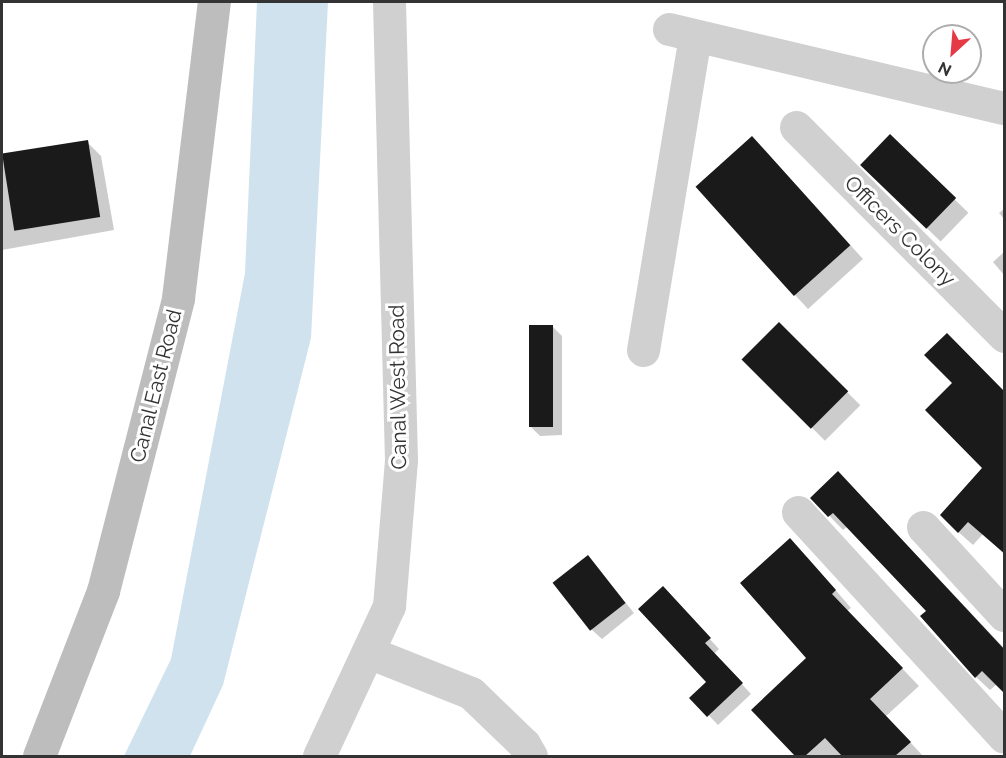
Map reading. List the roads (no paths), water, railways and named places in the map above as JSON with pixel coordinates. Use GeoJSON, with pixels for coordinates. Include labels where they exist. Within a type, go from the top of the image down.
{"type":"FeatureCollection","features":[{"type":"Feature","properties":{"kind":"main road","name":"Canal East Road"},"geometry":{"type":"LineString","coordinates":[[39,756],[104,591],[178,298],[214,2]]}},
{"type":"Feature","properties":{"kind":"street","name":"Canal West Road"},"geometry":{"type":"LineString","coordinates":[[319,756],[389,606],[401,460],[390,2]]}},
{"type":"Feature","properties":{"kind":"street"},"geometry":{"type":"LineString","coordinates":[[643,350],[682,33],[1005,108]]}},
{"type":"Feature","properties":{"kind":"street","name":"Officers Colony"},"geometry":{"type":"LineString","coordinates":[[795,127],[1005,336]]}},
{"type":"Feature","properties":{"kind":"street"},"geometry":{"type":"LineString","coordinates":[[798,512],[1005,737]]}},
{"type":"Feature","properties":{"kind":"street"},"geometry":{"type":"LineString","coordinates":[[923,527],[1005,615]]}},
{"type":"Feature","properties":{"kind":"street"},"geometry":{"type":"LineString","coordinates":[[368,652],[471,693],[524,744],[531,756]]}},
{"type":"Feature","properties":{"kind":"water"},"geometry":{"type":"Polygon","coordinates":[[[257,2],[328,2],[311,338],[223,685],[190,756],[124,756],[171,659],[245,273],[257,2]]]}}]}
